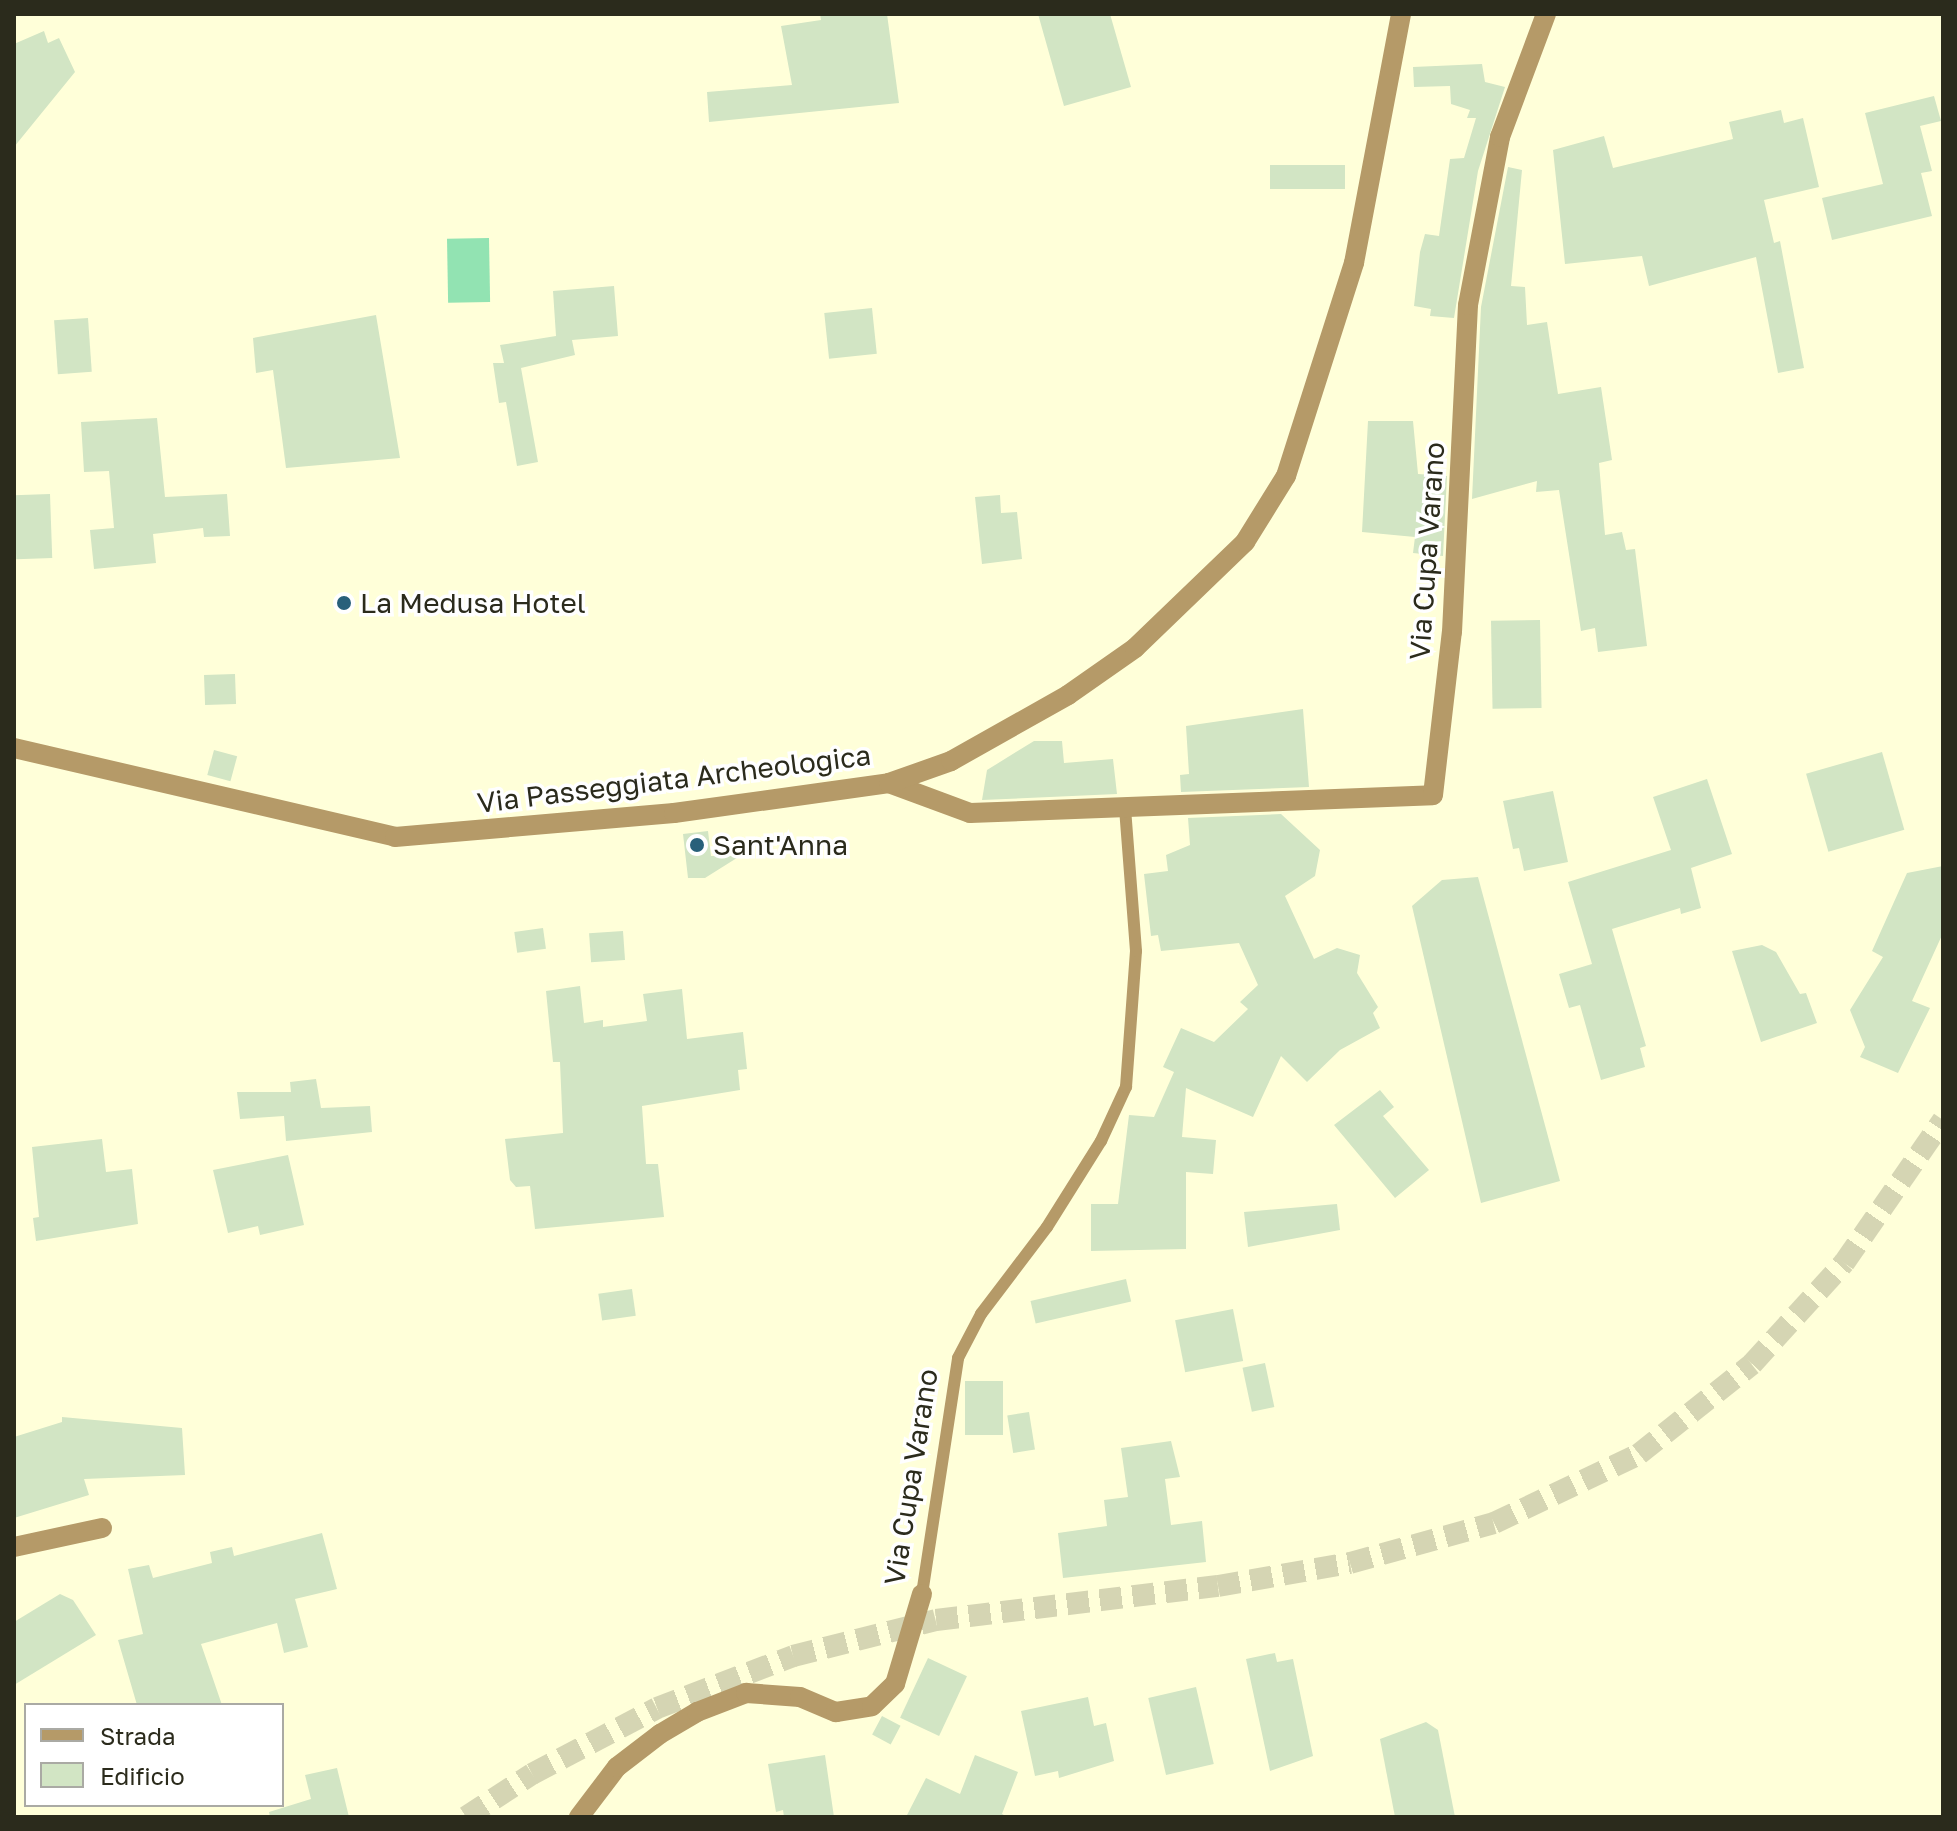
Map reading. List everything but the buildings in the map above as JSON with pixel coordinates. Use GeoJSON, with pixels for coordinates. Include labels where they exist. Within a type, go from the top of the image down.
{"type":"FeatureCollection","features":[{"type":"Feature","properties":{"kind":"street","name":"Via Passeggiata Archeologica"},"geometry":{"type":"LineString","coordinates":[[14,748],[395,837],[674,813],[889,783],[951,761],[1068,695],[1135,648],[1245,542],[1286,476],[1320,382],[1354,263],[1401,14]]}},
{"type":"Feature","properties":{"kind":"street","name":"Via Cupa Varano"},"geometry":{"type":"LineString","coordinates":[[889,783],[970,813],[1433,795],[1452,632],[1468,305],[1500,137],[1546,14]]}},
{"type":"Feature","properties":{"kind":"street"},"geometry":{"type":"LineString","coordinates":[[14,1547],[102,1528]]}},
{"type":"Feature","properties":{"kind":"street","name":"Via Cupa Varano"},"geometry":{"type":"LineString","coordinates":[[579,1817],[627,1759],[697,1712],[746,1693],[800,1697],[836,1712],[872,1706],[895,1684],[922,1594]]}},
{"type":"Feature","properties":{"kind":"lane","name":"Via Cupa Varano"},"geometry":{"type":"LineString","coordinates":[[922,1594],[958,1358],[981,1314],[1047,1227],[1101,1141],[1126,1087],[1136,951],[1125,808]]}},
{"type":"Feature","properties":{"kind":"shaded area"},"geometry":{"type":"Polygon","coordinates":[[[489,238],[490,302],[448,303],[447,239],[489,238]]]}},
{"type":"Feature","properties":{"kind":"tunnel"},"geometry":{"type":"LineString","coordinates":[[466,1817],[532,1774],[657,1708],[793,1656],[936,1620],[1218,1586],[1350,1563],[1494,1523],[1639,1454],[1752,1364],[1844,1263],[1943,1120]]}},
{"type":"Feature","properties":{"kind":"place","name":"La Medusa Hotel"},"geometry":{"type":"Point","coordinates":[344,603]}},
{"type":"Feature","properties":{"kind":"place","name":"Sant'Anna"},"geometry":{"type":"Point","coordinates":[697,845]}}]}
